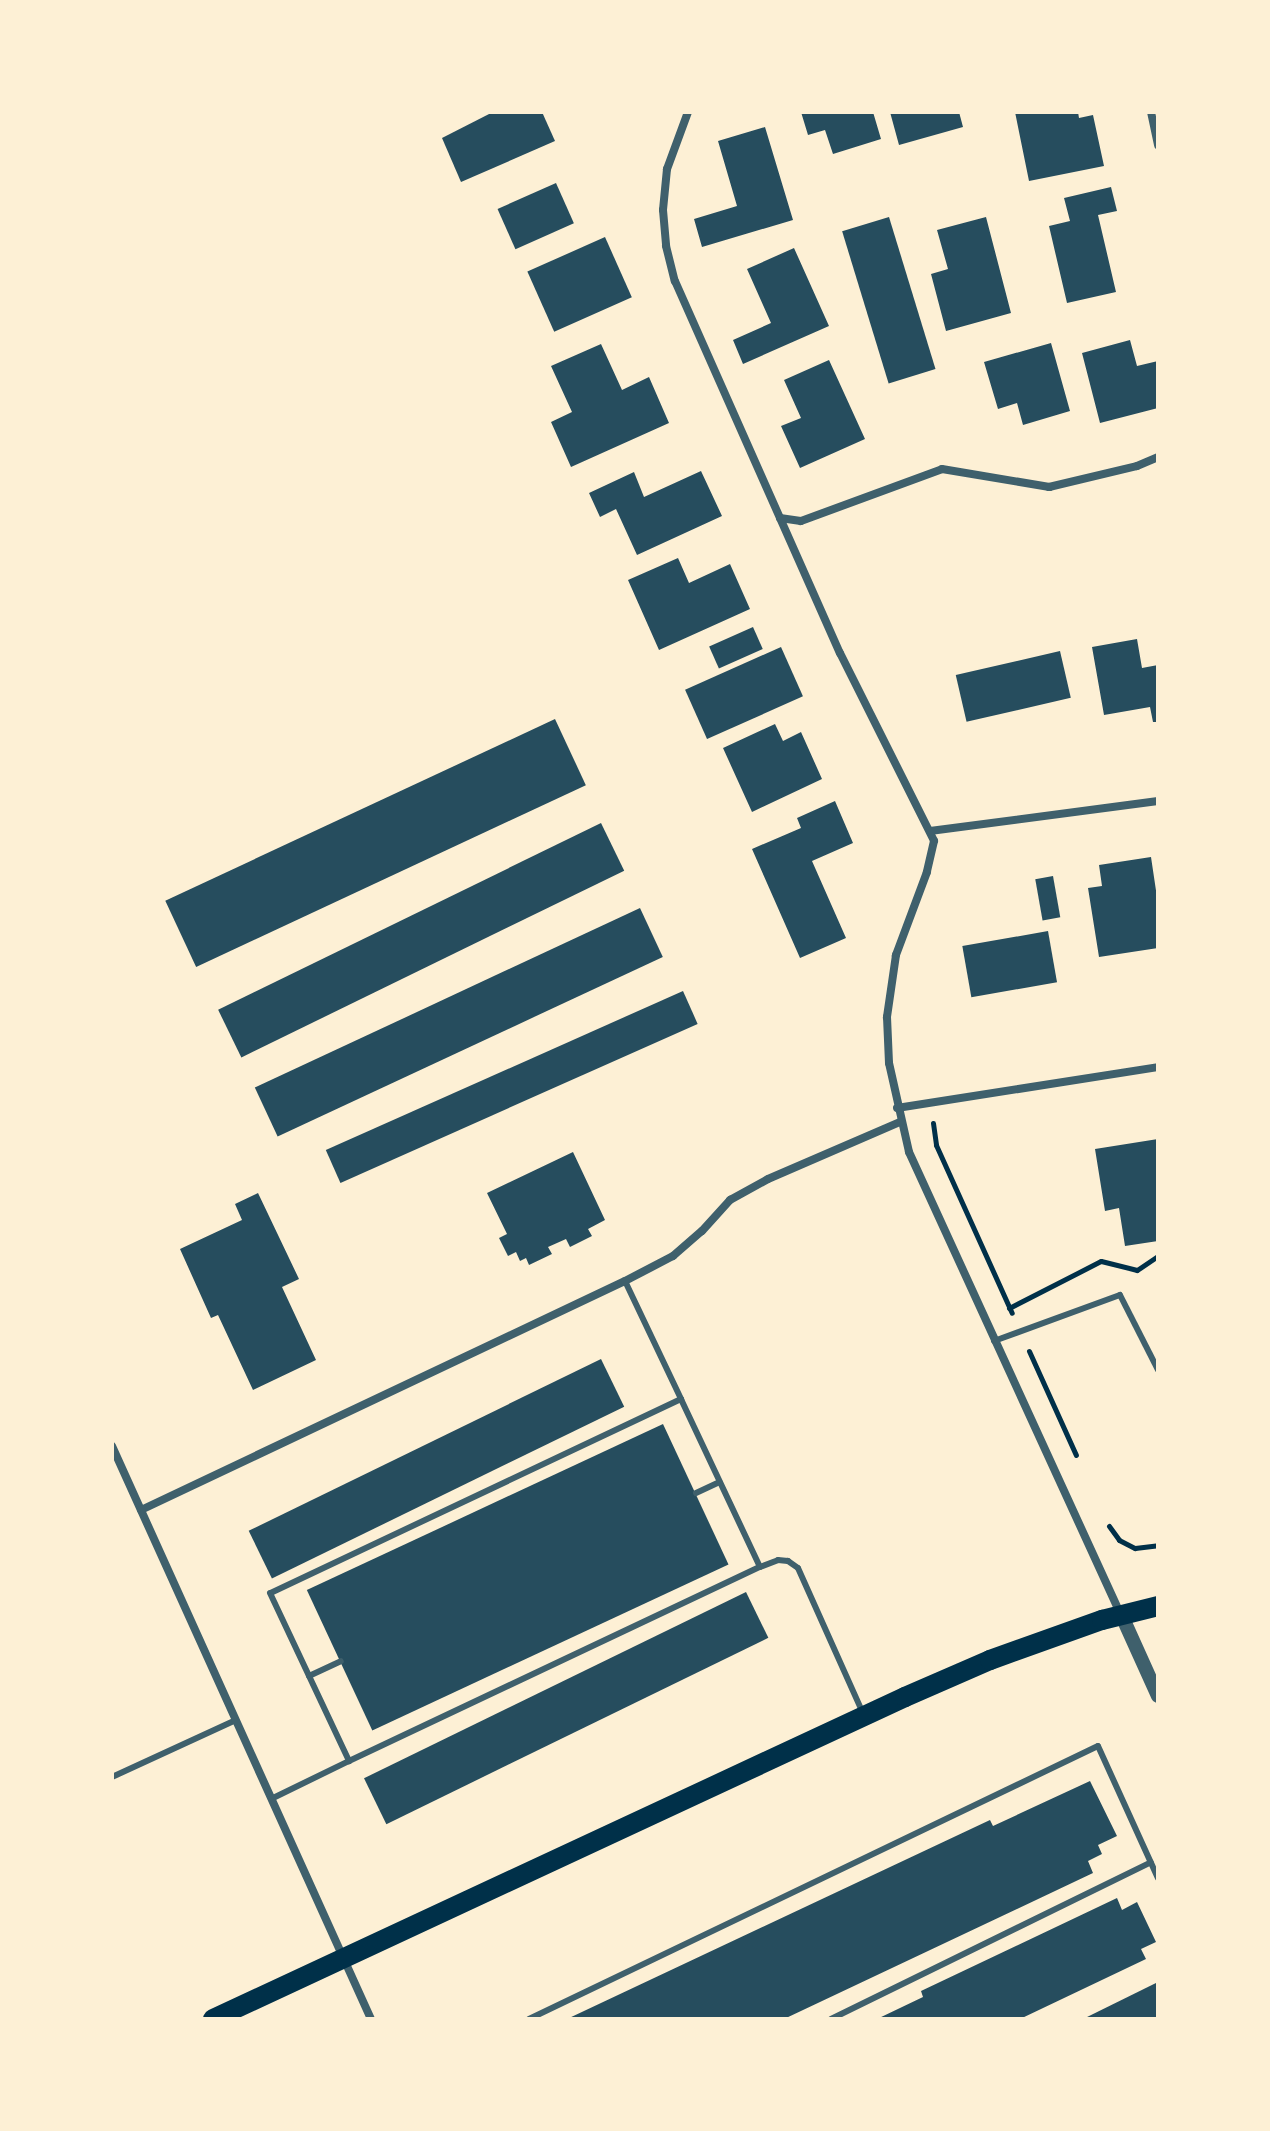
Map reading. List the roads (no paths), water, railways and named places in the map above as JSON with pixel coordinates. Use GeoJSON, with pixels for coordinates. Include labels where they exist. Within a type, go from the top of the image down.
{"type":"FeatureCollection","features":[{"type":"Feature","properties":{"kind":"main road"},"geometry":{"type":"LineString","coordinates":[[213,2019],[990,1660],[1121,1614],[1158,1606]]}},
{"type":"Feature","properties":{"kind":"street"},"geometry":{"type":"LineString","coordinates":[[688,112],[667,169],[663,210],[666,246],[675,281],[840,653],[934,841],[896,955],[887,1017],[900,1122],[909,1152],[1158,1696]]}},
{"type":"Feature","properties":{"kind":"street"},"geometry":{"type":"LineString","coordinates":[[1151,112],[1158,145]]}},
{"type":"Feature","properties":{"kind":"street"},"geometry":{"type":"LineString","coordinates":[[780,518],[801,521],[942,469],[1049,487],[1137,466],[1158,457]]}},
{"type":"Feature","properties":{"kind":"street"},"geometry":{"type":"LineString","coordinates":[[930,831],[1158,801]]}},
{"type":"Feature","properties":{"kind":"street"},"geometry":{"type":"LineString","coordinates":[[897,1108],[1158,1067]]}},
{"type":"Feature","properties":{"kind":"street"},"geometry":{"type":"LineString","coordinates":[[141,1510],[625,1281],[673,1256],[702,1231],[730,1200],[768,1179],[900,1122]]}},
{"type":"Feature","properties":{"kind":"street"},"geometry":{"type":"LineString","coordinates":[[112,1446],[234,1721],[347,1958],[371,2019]]}},
{"type":"Feature","properties":{"kind":"lane"},"geometry":{"type":"LineString","coordinates":[[625,1281],[760,1567]]}},
{"type":"Feature","properties":{"kind":"lane"},"geometry":{"type":"LineString","coordinates":[[994,1341],[1120,1295],[1158,1370]]}},
{"type":"Feature","properties":{"kind":"lane"},"geometry":{"type":"LineString","coordinates":[[349,1761],[270,1593],[681,1399]]}},
{"type":"Feature","properties":{"kind":"lane"},"geometry":{"type":"LineString","coordinates":[[696,1493],[720,1482]]}},
{"type":"Feature","properties":{"kind":"lane"},"geometry":{"type":"LineString","coordinates":[[271,1799],[778,1560],[788,1561],[798,1568],[864,1716]]}},
{"type":"Feature","properties":{"kind":"lane"},"geometry":{"type":"LineString","coordinates":[[309,1676],[341,1661]]}},
{"type":"Feature","properties":{"kind":"lane"},"geometry":{"type":"LineString","coordinates":[[112,1777],[234,1721]]}},
{"type":"Feature","properties":{"kind":"lane"},"geometry":{"type":"LineString","coordinates":[[529,2019],[1098,1746],[1158,1878]]}},
{"type":"Feature","properties":{"kind":"lane"},"geometry":{"type":"LineString","coordinates":[[831,2019],[1151,1862]]}}]}
